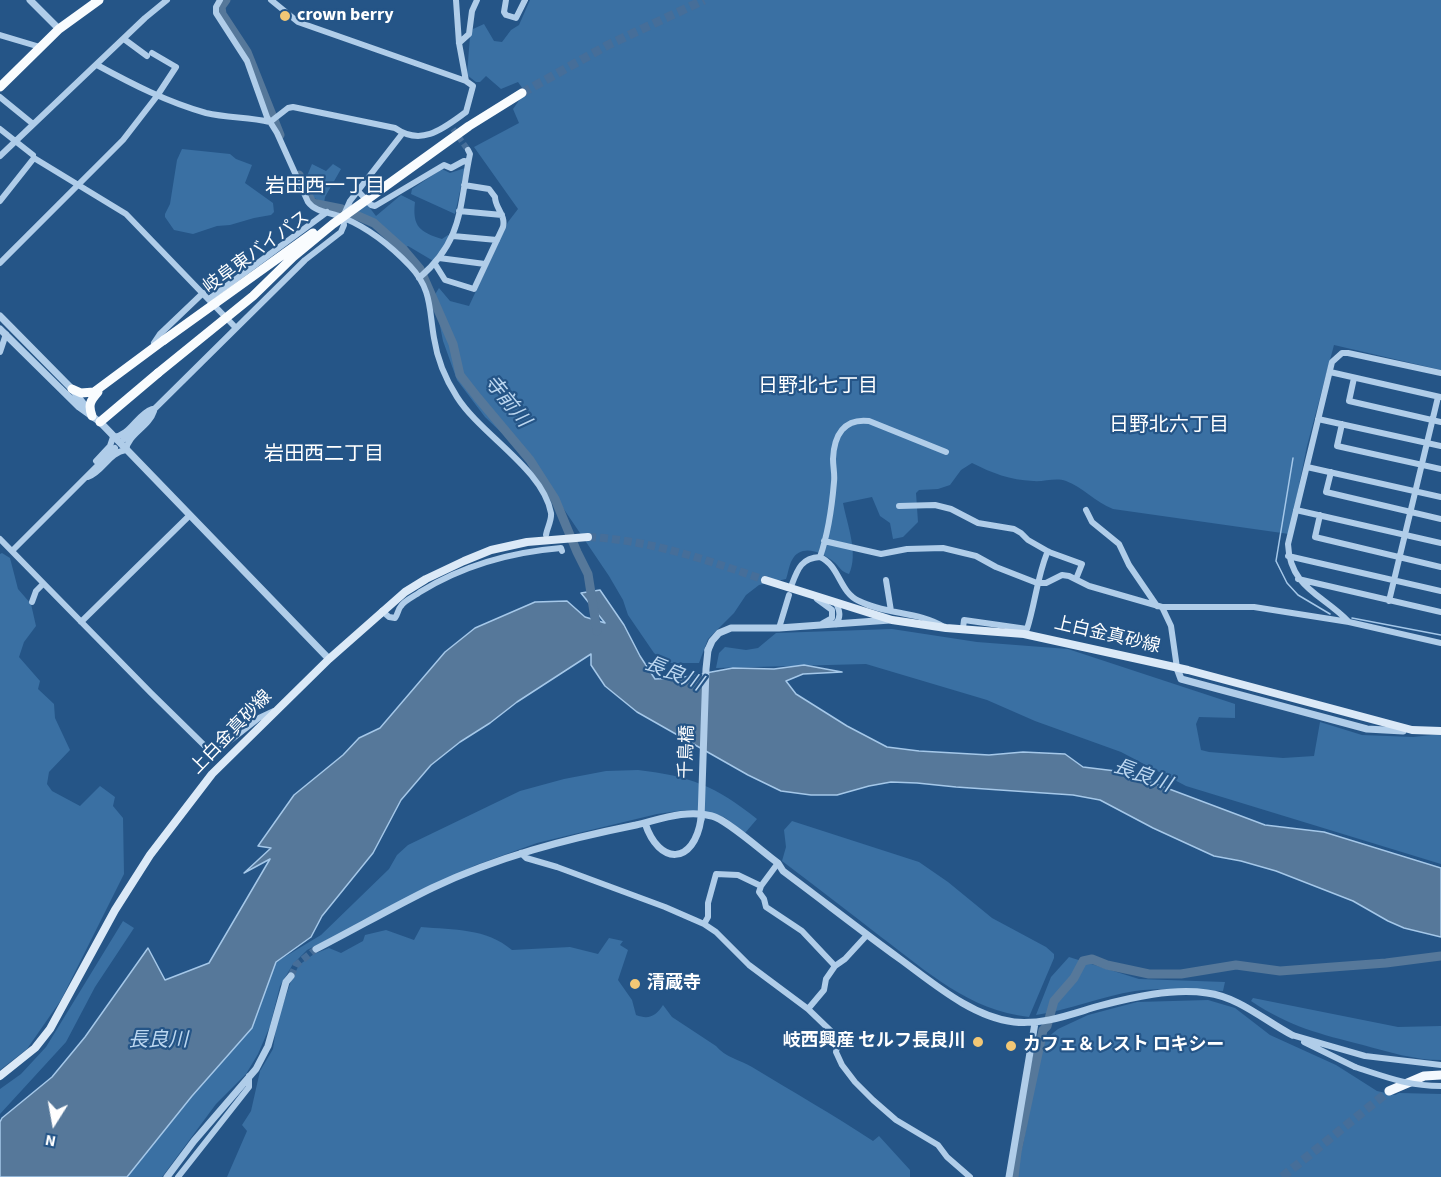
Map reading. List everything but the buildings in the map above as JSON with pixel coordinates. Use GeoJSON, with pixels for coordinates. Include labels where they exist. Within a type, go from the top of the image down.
{"type":"FeatureCollection","features":[{"type":"Feature","properties":{"kind":"highway"},"geometry":{"type":"LineString","coordinates":[[0,87],[59,29],[99,0]]}},
{"type":"Feature","properties":{"kind":"highway","name":"岐阜東バイパス"},"geometry":{"type":"LineString","coordinates":[[96,419],[158,373],[253,296],[293,257],[333,224],[521,91],[455,131],[162,337],[102,387]]}},
{"type":"Feature","properties":{"kind":"highway"},"geometry":{"type":"LineString","coordinates":[[72,389],[85,394],[102,387]]}},
{"type":"Feature","properties":{"kind":"highway"},"geometry":{"type":"LineString","coordinates":[[96,419],[89,408],[102,387]]}},
{"type":"Feature","properties":{"kind":"main road","name":"上白金真砂線"},"geometry":{"type":"LineString","coordinates":[[0,1076],[35,1048],[50,1029],[115,910],[150,855],[212,774],[329,659],[405,592],[426,579],[491,550],[527,542],[585,537]]}},
{"type":"Feature","properties":{"kind":"main road","name":"上白金真砂線"},"geometry":{"type":"LineString","coordinates":[[765,580],[836,603],[946,628],[1024,634],[1177,668],[1412,730],[1441,731]]}},
{"type":"Feature","properties":{"kind":"main road"},"geometry":{"type":"LineString","coordinates":[[1389,1090],[1424,1076],[1441,1075]]}},
{"type":"Feature","properties":{"kind":"street"},"geometry":{"type":"LineString","coordinates":[[30,0],[59,29]]}},
{"type":"Feature","properties":{"kind":"street"},"geometry":{"type":"LineString","coordinates":[[0,156],[144,18],[167,0]]}},
{"type":"Feature","properties":{"kind":"street"},"geometry":{"type":"LineString","coordinates":[[220,0],[216,13],[247,61],[311,207],[343,217],[373,232],[422,276],[431,306],[436,349],[448,380],[458,398],[531,476],[543,494],[551,515],[546,535]]}},
{"type":"Feature","properties":{"kind":"street"},"geometry":{"type":"LineString","coordinates":[[97,65],[146,92],[206,113],[235,119],[273,121],[288,108],[293,107],[395,128],[402,134],[431,135],[452,126],[466,112],[473,86],[466,81],[297,22],[272,0]]}},
{"type":"Feature","properties":{"kind":"street"},"geometry":{"type":"LineString","coordinates":[[456,0],[459,43],[466,81]]}},
{"type":"Feature","properties":{"kind":"street"},"geometry":{"type":"LineString","coordinates":[[459,43],[469,34],[472,11],[477,0]]}},
{"type":"Feature","properties":{"kind":"street"},"geometry":{"type":"LineString","coordinates":[[506,0],[504,12],[516,18],[525,0]]}},
{"type":"Feature","properties":{"kind":"street"},"geometry":{"type":"LineString","coordinates":[[0,35],[40,47]]}},
{"type":"Feature","properties":{"kind":"street"},"geometry":{"type":"LineString","coordinates":[[0,263],[123,140],[158,96],[176,67],[124,39]]}},
{"type":"Feature","properties":{"kind":"street"},"geometry":{"type":"LineString","coordinates":[[0,97],[33,124]]}},
{"type":"Feature","properties":{"kind":"street"},"geometry":{"type":"LineString","coordinates":[[0,129],[33,155]]}},
{"type":"Feature","properties":{"kind":"street"},"geometry":{"type":"LineString","coordinates":[[124,439],[305,260],[341,232],[344,225],[343,217],[350,201],[402,134]]}},
{"type":"Feature","properties":{"kind":"street"},"geometry":{"type":"LineString","coordinates":[[422,276],[435,264],[453,236],[470,154],[468,150]]}},
{"type":"Feature","properties":{"kind":"street"},"geometry":{"type":"LineString","coordinates":[[0,201],[34,158],[126,214],[236,327]]}},
{"type":"Feature","properties":{"kind":"street"},"geometry":{"type":"LineString","coordinates":[[358,191],[371,205],[375,206],[444,165],[451,168],[464,161],[468,162]]}},
{"type":"Feature","properties":{"kind":"street"},"geometry":{"type":"LineString","coordinates":[[435,264],[445,280],[474,289],[504,223],[495,197],[489,189],[464,185]]}},
{"type":"Feature","properties":{"kind":"street"},"geometry":{"type":"LineString","coordinates":[[459,211],[502,215]]}},
{"type":"Feature","properties":{"kind":"street"},"geometry":{"type":"LineString","coordinates":[[162,337],[206,296],[327,212]]}},
{"type":"Feature","properties":{"kind":"street"},"geometry":{"type":"LineString","coordinates":[[453,236],[497,240]]}},
{"type":"Feature","properties":{"kind":"street"},"geometry":{"type":"LineString","coordinates":[[439,258],[485,264]]}},
{"type":"Feature","properties":{"kind":"street"},"geometry":{"type":"LineString","coordinates":[[0,316],[72,389],[113,437],[329,659]]}},
{"type":"Feature","properties":{"kind":"street"},"geometry":{"type":"LineString","coordinates":[[3,331],[80,407],[96,419]]}},
{"type":"Feature","properties":{"kind":"street"},"geometry":{"type":"LineString","coordinates":[[0,352],[3,331]]}},
{"type":"Feature","properties":{"kind":"street"},"geometry":{"type":"LineString","coordinates":[[1349,622],[1298,579],[1288,556],[1288,544],[1332,362],[1336,356],[1348,353],[1441,373]]}},
{"type":"Feature","properties":{"kind":"street"},"geometry":{"type":"LineString","coordinates":[[1330,372],[1439,397],[1389,601]]}},
{"type":"Feature","properties":{"kind":"street"},"geometry":{"type":"LineString","coordinates":[[1354,378],[1349,401],[1441,422]]}},
{"type":"Feature","properties":{"kind":"street"},"geometry":{"type":"LineString","coordinates":[[113,437],[122,435],[145,412],[156,408]]}},
{"type":"Feature","properties":{"kind":"street"},"geometry":{"type":"LineString","coordinates":[[126,450],[127,443],[152,418],[156,408]]}},
{"type":"Feature","properties":{"kind":"street"},"geometry":{"type":"LineString","coordinates":[[1318,418],[1441,446]]}},
{"type":"Feature","properties":{"kind":"street"},"geometry":{"type":"LineString","coordinates":[[820,557],[834,480],[834,447],[841,430],[848,423],[857,419],[869,421],[946,452]]}},
{"type":"Feature","properties":{"kind":"street"},"geometry":{"type":"LineString","coordinates":[[1342,424],[1337,446],[1441,469]]}},
{"type":"Feature","properties":{"kind":"street"},"geometry":{"type":"LineString","coordinates":[[85,478],[88,470],[111,446],[113,437]]}},
{"type":"Feature","properties":{"kind":"street"},"geometry":{"type":"LineString","coordinates":[[12,551],[115,448]]}},
{"type":"Feature","properties":{"kind":"street"},"geometry":{"type":"LineString","coordinates":[[85,478],[94,475],[117,453],[126,450]]}},
{"type":"Feature","properties":{"kind":"street"},"geometry":{"type":"LineString","coordinates":[[1307,467],[1441,497]]}},
{"type":"Feature","properties":{"kind":"street"},"geometry":{"type":"LineString","coordinates":[[1331,472],[1326,492],[1441,519]]}},
{"type":"Feature","properties":{"kind":"street"},"geometry":{"type":"LineString","coordinates":[[899,506],[951,508],[978,523],[1014,529],[1049,552],[1082,564],[1076,579]]}},
{"type":"Feature","properties":{"kind":"street"},"geometry":{"type":"LineString","coordinates":[[1086,510],[1092,522],[1119,544],[1129,566],[1160,606],[1171,626],[1177,668],[1181,679],[1367,729],[1403,730]]}},
{"type":"Feature","properties":{"kind":"street"},"geometry":{"type":"LineString","coordinates":[[1296,510],[1441,543]]}},
{"type":"Feature","properties":{"kind":"street"},"geometry":{"type":"LineString","coordinates":[[81,622],[190,515]]}},
{"type":"Feature","properties":{"kind":"street"},"geometry":{"type":"LineString","coordinates":[[1320,515],[1315,537],[1441,567]]}},
{"type":"Feature","properties":{"kind":"street"},"geometry":{"type":"LineString","coordinates":[[0,539],[211,752],[218,752],[259,718],[280,708]]}},
{"type":"Feature","properties":{"kind":"street"},"geometry":{"type":"LineString","coordinates":[[824,541],[881,554],[907,549],[943,548],[976,556],[1002,570],[1037,583],[1046,583],[1062,575],[1089,586],[1160,606],[1254,607],[1349,622],[1441,643]]}},
{"type":"Feature","properties":{"kind":"street"},"geometry":{"type":"LineString","coordinates":[[382,611],[389,617],[395,618],[401,606],[418,594],[471,565],[544,546],[561,548],[562,551]]}},
{"type":"Feature","properties":{"kind":"street"},"geometry":{"type":"LineString","coordinates":[[963,628],[964,620],[1027,629],[1037,583],[1049,552]]}},
{"type":"Feature","properties":{"kind":"street"},"geometry":{"type":"LineString","coordinates":[[1288,556],[1441,591]]}},
{"type":"Feature","properties":{"kind":"street"},"geometry":{"type":"LineString","coordinates":[[792,584],[798,568],[805,560],[820,557],[830,562],[849,595],[891,615]]}},
{"type":"Feature","properties":{"kind":"street"},"geometry":{"type":"LineString","coordinates":[[1298,579],[1441,612]]}},
{"type":"Feature","properties":{"kind":"street"},"geometry":{"type":"LineString","coordinates":[[886,580],[891,615]]}},
{"type":"Feature","properties":{"kind":"street"},"geometry":{"type":"LineString","coordinates":[[32,602],[36,591],[44,584]]}},
{"type":"Feature","properties":{"kind":"street"},"geometry":{"type":"LineString","coordinates":[[789,595],[779,628],[836,624],[891,615]]}},
{"type":"Feature","properties":{"kind":"street"},"geometry":{"type":"LineString","coordinates":[[815,597],[832,610],[832,618],[819,625]]}},
{"type":"Feature","properties":{"kind":"street"},"geometry":{"type":"LineString","coordinates":[[836,603],[840,610],[836,624]]}},
{"type":"Feature","properties":{"kind":"street","name":"千鳥橋"},"geometry":{"type":"LineString","coordinates":[[645,823],[652,841],[659,849],[668,853],[677,854],[686,851],[694,844],[701,819],[708,650],[712,640],[719,633],[731,628],[779,628]]}},
{"type":"Feature","properties":{"kind":"street"},"geometry":{"type":"LineString","coordinates":[[316,949],[431,888],[521,853],[678,814],[714,816],[726,822],[778,863],[783,871],[936,986],[988,1016],[1013,1022],[1035,1023],[1139,997],[1165,993],[1208,993],[1247,1008],[1355,1067],[1395,1082],[1415,1086],[1441,1086]]}},
{"type":"Feature","properties":{"kind":"street"},"geometry":{"type":"LineString","coordinates":[[521,853],[526,858],[654,903],[704,924],[716,932],[749,964],[808,1009],[835,1035],[838,1041],[836,1052],[855,1082],[896,1120],[938,1145],[947,1157],[970,1177]]}},
{"type":"Feature","properties":{"kind":"street"},"geometry":{"type":"LineString","coordinates":[[778,863],[759,892],[764,898],[766,907],[802,931],[835,966]]}},
{"type":"Feature","properties":{"kind":"street"},"geometry":{"type":"LineString","coordinates":[[704,924],[708,917],[708,903],[716,874],[738,875],[761,886]]}},
{"type":"Feature","properties":{"kind":"street"},"geometry":{"type":"LineString","coordinates":[[808,1009],[824,990],[826,979],[835,966],[845,959],[867,935]]}},
{"type":"Feature","properties":{"kind":"street"},"geometry":{"type":"LineString","coordinates":[[166,1177],[256,1069],[268,1046],[286,982],[291,976]]}},
{"type":"Feature","properties":{"kind":"street"},"geometry":{"type":"LineString","coordinates":[[1009,1177],[1035,1023]]}},
{"type":"Feature","properties":{"kind":"street"},"geometry":{"type":"LineString","coordinates":[[1293,1035],[1365,1056],[1441,1065]]}},
{"type":"Feature","properties":{"kind":"street"},"geometry":{"type":"LineString","coordinates":[[178,1177],[249,1087],[249,1077]]}},
{"type":"Feature","properties":{"kind":"shaded area"},"geometry":{"type":"Polygon","coordinates":[[[530,0],[1441,0],[1441,370],[1334,345],[1307,446],[1289,534],[1113,509],[1066,481],[1009,478],[972,463],[961,470],[950,485],[938,489],[919,490],[916,493],[918,522],[903,537],[893,539],[890,523],[880,516],[872,497],[843,503],[853,548],[849,574],[818,552],[801,552],[792,560],[786,579],[759,585],[746,595],[734,613],[708,639],[699,663],[667,663],[654,653],[628,615],[623,600],[609,576],[532,462],[485,417],[457,380],[443,341],[434,296],[439,288],[450,301],[469,306],[508,222],[518,209],[474,147],[519,123],[513,109],[525,92],[518,82],[501,89],[486,76],[480,82],[476,82],[467,75],[470,36],[473,29],[484,24],[494,41],[502,42],[511,30],[519,25],[530,0]]]}},
{"type":"Feature","properties":{"kind":"shaded area"},"geometry":{"type":"Polygon","coordinates":[[[182,149],[230,154],[252,165],[245,183],[273,203],[274,212],[271,215],[217,226],[193,234],[174,230],[165,214],[170,204],[177,160],[182,149]]]}},
{"type":"Feature","properties":{"kind":"shaded area"},"geometry":{"type":"Polygon","coordinates":[[[312,164],[326,171],[333,164],[341,169],[324,203],[312,197],[304,183],[312,164]]]}},
{"type":"Feature","properties":{"kind":"shaded area"},"geometry":{"type":"Polygon","coordinates":[[[465,168],[455,214],[411,194],[412,189],[442,169],[450,173],[465,168]]]}},
{"type":"Feature","properties":{"kind":"shaded area"},"geometry":{"type":"Polygon","coordinates":[[[401,195],[415,202],[416,223],[423,231],[442,239],[448,235],[450,237],[435,262],[408,246],[404,248],[373,221],[353,213],[366,203],[376,216],[401,195]]]}},
{"type":"Feature","properties":{"kind":"shaded area"},"geometry":{"type":"Polygon","coordinates":[[[0,554],[10,558],[18,589],[31,604],[36,626],[24,642],[19,657],[40,681],[38,689],[54,704],[55,718],[70,750],[49,772],[47,784],[52,791],[80,806],[100,786],[115,797],[113,806],[123,818],[124,874],[61,1000],[27,1049],[0,1070],[0,554]]]}},
{"type":"Feature","properties":{"kind":"shaded area"},"geometry":{"type":"Polygon","coordinates":[[[892,629],[977,642],[1068,649],[1235,704],[1235,718],[1199,717],[1196,724],[1201,750],[1209,752],[1283,758],[1314,756],[1320,722],[1362,735],[1413,737],[1441,734],[1441,864],[1186,786],[1121,752],[1035,721],[987,700],[866,664],[716,668],[719,653],[725,647],[746,650],[758,648],[776,633],[892,629]]]}},
{"type":"Feature","properties":{"kind":"shaded area"},"geometry":{"type":"Polygon","coordinates":[[[638,770],[688,779],[702,784],[728,798],[757,819],[745,833],[724,817],[685,810],[657,814],[537,843],[476,865],[307,950],[293,964],[280,986],[270,1026],[246,1074],[216,1104],[162,1177],[127,1177],[192,1096],[252,1028],[276,962],[321,935],[389,869],[397,855],[408,845],[520,791],[606,771],[638,770]]]}},
{"type":"Feature","properties":{"kind":"shaded area"},"geometry":{"type":"Polygon","coordinates":[[[792,821],[919,862],[992,918],[1046,947],[1054,954],[1054,958],[1029,1017],[987,1006],[950,988],[782,861],[786,847],[784,830],[792,821]]]}},
{"type":"Feature","properties":{"kind":"shaded area"},"geometry":{"type":"Polygon","coordinates":[[[123,921],[134,928],[95,987],[66,1042],[0,1114],[0,1089],[21,1074],[46,1047],[123,921]]]}},
{"type":"Feature","properties":{"kind":"shaded area"},"geometry":{"type":"Polygon","coordinates":[[[421,927],[469,931],[491,938],[512,950],[570,947],[598,954],[609,938],[623,941],[620,945],[628,950],[618,980],[632,1000],[636,1015],[652,1016],[663,1005],[672,1017],[724,1053],[752,1067],[873,1141],[879,1136],[910,1170],[910,1177],[227,1177],[247,1131],[242,1125],[251,1111],[260,1071],[273,1049],[277,1022],[299,965],[314,954],[329,948],[341,953],[363,941],[365,935],[386,930],[414,940],[421,927]]]}},
{"type":"Feature","properties":{"kind":"shaded area"},"geometry":{"type":"Polygon","coordinates":[[[1069,957],[1139,979],[1225,982],[1223,991],[1168,989],[1135,991],[1036,1015],[1051,977],[1069,957]]]}},
{"type":"Feature","properties":{"kind":"shaded area"},"geometry":{"type":"Polygon","coordinates":[[[1253,998],[1398,1027],[1441,1026],[1441,1060],[1402,1055],[1319,1033],[1265,1010],[1251,1001],[1253,998]]]}},
{"type":"Feature","properties":{"kind":"shaded area"},"geometry":{"type":"Polygon","coordinates":[[[1208,1000],[1235,1008],[1270,1035],[1336,1065],[1377,1091],[1395,1095],[1399,1093],[1441,1094],[1441,1177],[1016,1177],[1042,1042],[1058,1029],[1088,1015],[1137,1002],[1208,1000]]]}},
{"type":"Feature","properties":{"kind":"water","name":"長良川"},"geometry":{"type":"Polygon","coordinates":[[[600,590],[624,625],[655,679],[679,678],[733,668],[774,669],[804,665],[842,672],[803,674],[786,681],[796,694],[847,726],[887,747],[989,755],[1023,752],[1065,754],[1083,767],[1124,772],[1265,825],[1324,832],[1441,868],[1441,937],[1404,928],[1353,901],[1276,871],[1214,856],[1100,800],[1073,795],[891,782],[837,795],[811,795],[781,791],[748,775],[637,712],[605,686],[591,665],[591,654],[517,702],[431,765],[401,800],[373,853],[322,916],[311,937],[276,962],[252,1028],[192,1096],[127,1177],[0,1177],[0,1122],[2,1118],[52,1077],[85,1037],[148,948],[165,980],[209,963],[270,859],[244,873],[271,848],[258,846],[294,795],[343,755],[359,738],[380,728],[445,652],[475,628],[535,602],[567,601],[585,617],[605,623],[581,593],[600,590]]]}},
{"type":"Feature","properties":{"kind":"waterway","name":"寺前川"},"geometry":{"type":"LineString","coordinates":[[226,0],[221,7],[222,14],[247,52],[280,135]]}},
{"type":"Feature","properties":{"kind":"waterway","name":"寺前川"},"geometry":{"type":"LineString","coordinates":[[299,175],[312,203],[342,209]]}},
{"type":"Feature","properties":{"kind":"waterway","name":"寺前川"},"geometry":{"type":"LineString","coordinates":[[351,213],[374,223],[403,249],[420,269],[453,344],[460,375],[530,460],[555,499],[588,574],[597,631]]}},
{"type":"Feature","properties":{"kind":"waterway"},"geometry":{"type":"LineString","coordinates":[[1293,458],[1276,561],[1287,583],[1298,595],[1330,614]]}},
{"type":"Feature","properties":{"kind":"waterway"},"geometry":{"type":"LineString","coordinates":[[1352,618],[1441,635]]}},
{"type":"Feature","properties":{"kind":"waterway"},"geometry":{"type":"LineString","coordinates":[[1014,1177],[1017,1152],[1043,1030],[1047,1026],[1054,1001],[1074,978],[1083,961],[1092,959],[1107,965],[1149,974],[1181,974],[1236,965],[1280,971],[1386,963],[1441,956]]}},
{"type":"Feature","properties":{"kind":"tunnel"},"geometry":{"type":"LineString","coordinates":[[522,93],[608,45],[704,0]]}},
{"type":"Feature","properties":{"kind":"tunnel"},"geometry":{"type":"LineString","coordinates":[[453,129],[468,150]]}},
{"type":"Feature","properties":{"kind":"tunnel"},"geometry":{"type":"LineString","coordinates":[[588,537],[656,547],[700,558],[765,580]]}},
{"type":"Feature","properties":{"kind":"tunnel"},"geometry":{"type":"LineString","coordinates":[[291,976],[296,965],[316,949]]}},
{"type":"Feature","properties":{"kind":"tunnel"},"geometry":{"type":"LineString","coordinates":[[1282,1177],[1389,1091]]}},
{"type":"Feature","properties":{"kind":"place","name":"crown berry"},"geometry":{"type":"Point","coordinates":[285,16]}},
{"type":"Feature","properties":{"kind":"place","name":"清蔵寺"},"geometry":{"type":"Point","coordinates":[635,984]}},
{"type":"Feature","properties":{"kind":"place","name":"岐西興産 セルフ長良川"},"geometry":{"type":"Point","coordinates":[978,1042]}},
{"type":"Feature","properties":{"kind":"place","name":"カフェ＆レスト ロキシー"},"geometry":{"type":"Point","coordinates":[1011,1046]}},
{"type":"Feature","properties":{"kind":"district","name":"岩田西一丁目"},"geometry":{"type":"Point","coordinates":[325,188]}},
{"type":"Feature","properties":{"kind":"district","name":"日野北七丁目"},"geometry":{"type":"Point","coordinates":[818,388]}},
{"type":"Feature","properties":{"kind":"district","name":"日野北六丁目"},"geometry":{"type":"Point","coordinates":[1169,427]}},
{"type":"Feature","properties":{"kind":"district","name":"岩田西二丁目"},"geometry":{"type":"Point","coordinates":[324,456]}}]}
